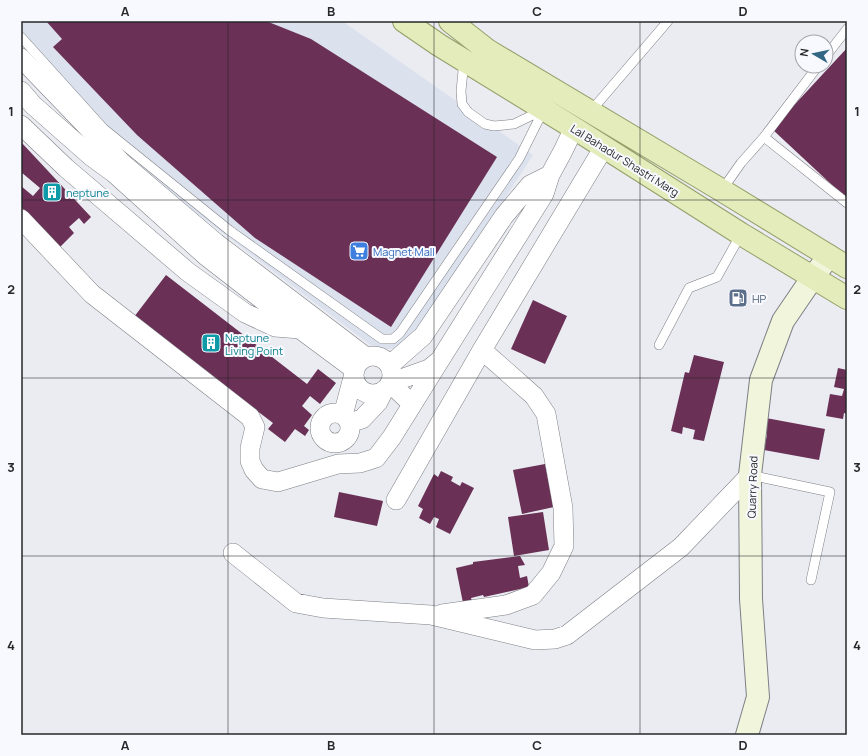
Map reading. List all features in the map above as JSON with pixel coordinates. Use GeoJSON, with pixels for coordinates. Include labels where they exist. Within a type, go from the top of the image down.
{"type":"FeatureCollection","features":[{"type":"Feature","properties":{"kind":"main road","name":"Lal Bahadur Shastri Marg"},"geometry":{"type":"LineString","coordinates":[[404,21],[741,234],[847,298]]}},
{"type":"Feature","properties":{"kind":"main road","name":"Lal Bahadur Shastri Marg"},"geometry":{"type":"LineString","coordinates":[[450,21],[487,50],[722,190],[838,262]]}},
{"type":"Feature","properties":{"kind":"main road","name":"Quarry Road"},"geometry":{"type":"LineString","coordinates":[[746,735],[758,697],[751,599],[750,475],[761,380],[784,322],[813,277],[838,262]]}},
{"type":"Feature","properties":{"kind":"street"},"geometry":{"type":"LineString","coordinates":[[21,58],[118,168],[300,329],[361,363]]}},
{"type":"Feature","properties":{"kind":"street"},"geometry":{"type":"LineString","coordinates":[[25,104],[92,157],[118,168]]}},
{"type":"Feature","properties":{"kind":"street"},"geometry":{"type":"LineString","coordinates":[[21,125],[66,168],[188,272],[245,313],[275,327],[300,329]]}},
{"type":"Feature","properties":{"kind":"street"},"geometry":{"type":"LineString","coordinates":[[21,219],[92,294],[250,417],[255,427],[250,448],[250,461],[254,470],[262,479],[278,482],[338,464],[360,463],[376,458],[392,437],[544,194],[550,175],[574,128]]}},
{"type":"Feature","properties":{"kind":"street"},"geometry":{"type":"LineString","coordinates":[[396,500],[482,350],[604,147]]}},
{"type":"Feature","properties":{"kind":"street"},"geometry":{"type":"LineString","coordinates":[[93,190],[118,168]]}},
{"type":"Feature","properties":{"kind":"street"},"geometry":{"type":"LineString","coordinates":[[412,404],[388,380],[384,359],[376,356],[361,363],[355,379],[359,387],[367,393],[376,394],[388,380],[422,336],[504,216],[530,185],[550,175]]}},
{"type":"Feature","properties":{"kind":"street"},"geometry":{"type":"LineString","coordinates":[[188,272],[211,249]]}},
{"type":"Feature","properties":{"kind":"street"},"geometry":{"type":"LineString","coordinates":[[211,249],[361,363]]}},
{"type":"Feature","properties":{"kind":"street"},"geometry":{"type":"LineString","coordinates":[[431,615],[506,605],[533,595],[551,573],[564,546],[563,508],[546,414],[534,396],[482,350]]}},
{"type":"Feature","properties":{"kind":"street"},"geometry":{"type":"LineString","coordinates":[[388,380],[429,369],[440,360]]}},
{"type":"Feature","properties":{"kind":"street"},"geometry":{"type":"LineString","coordinates":[[321,444],[335,443],[344,440],[349,432],[346,419],[361,363]]}},
{"type":"Feature","properties":{"kind":"street"},"geometry":{"type":"LineString","coordinates":[[346,419],[362,419],[378,402],[388,380]]}},
{"type":"Feature","properties":{"kind":"street"},"geometry":{"type":"LineString","coordinates":[[233,553],[296,603],[323,608],[431,615],[535,640],[555,639],[567,635],[681,548],[750,475]]}},
{"type":"Feature","properties":{"kind":"lane"},"geometry":{"type":"LineString","coordinates":[[590,112],[668,21]]}},
{"type":"Feature","properties":{"kind":"lane"},"geometry":{"type":"LineString","coordinates":[[834,46],[847,29]]}},
{"type":"Feature","properties":{"kind":"lane"},"geometry":{"type":"LineString","coordinates":[[21,37],[104,129],[229,230],[382,340],[393,339],[400,333],[519,159],[544,109]]}},
{"type":"Feature","properties":{"kind":"lane"},"geometry":{"type":"LineString","coordinates":[[464,60],[461,91],[462,104],[468,112],[485,124],[494,126],[514,124],[544,109]]}},
{"type":"Feature","properties":{"kind":"lane"},"geometry":{"type":"LineString","coordinates":[[722,190],[741,163],[764,137],[812,74]]}},
{"type":"Feature","properties":{"kind":"lane"},"geometry":{"type":"LineString","coordinates":[[764,137],[847,203]]}},
{"type":"Feature","properties":{"kind":"lane"},"geometry":{"type":"LineString","coordinates":[[659,345],[689,288],[717,277],[741,234]]}},
{"type":"Feature","properties":{"kind":"lane"},"geometry":{"type":"LineString","coordinates":[[750,475],[830,492],[811,580]]}},
{"type":"Feature","properties":{"kind":"shaded area","name":"Magnet Mall"},"geometry":{"type":"Polygon","coordinates":[[[21,21],[342,21],[533,155],[408,347],[377,350],[100,140],[21,46],[21,21]]]}},
{"type":"Feature","properties":{"kind":"building","name":"Magnet Mall"},"geometry":{"type":"Polygon","coordinates":[[[46,21],[266,21],[311,39],[497,157],[391,327],[255,238],[137,135],[53,47],[62,39],[46,21]]]}},
{"type":"Feature","properties":{"kind":"building"},"geometry":{"type":"Polygon","coordinates":[[[847,48],[847,199],[772,129],[823,74],[834,74],[834,62],[847,48]]]}},
{"type":"Feature","properties":{"kind":"building","name":"neptune"},"geometry":{"type":"Polygon","coordinates":[[[21,142],[91,217],[84,224],[79,218],[69,227],[74,233],[59,248],[21,207],[21,186],[33,196],[40,188],[21,172],[21,142]]]}},
{"type":"Feature","properties":{"kind":"building","name":"Neptune Living Point"},"geometry":{"type":"Polygon","coordinates":[[[166,275],[307,384],[318,369],[336,383],[320,404],[310,396],[302,406],[312,415],[304,426],[309,430],[305,436],[295,429],[285,442],[268,429],[273,423],[134,317],[166,275]]]}},
{"type":"Feature","properties":{"kind":"building"},"geometry":{"type":"Polygon","coordinates":[[[533,300],[567,316],[545,364],[511,349],[533,300]]]}},
{"type":"Feature","properties":{"kind":"building"},"geometry":{"type":"Polygon","coordinates":[[[694,355],[724,362],[704,441],[693,439],[695,430],[683,427],[682,434],[671,431],[685,372],[689,373],[694,355]]]}},
{"type":"Feature","properties":{"kind":"building"},"geometry":{"type":"Polygon","coordinates":[[[838,368],[847,370],[847,414],[844,413],[843,419],[826,416],[830,394],[842,396],[844,389],[834,387],[838,368]]]}},
{"type":"Feature","properties":{"kind":"building"},"geometry":{"type":"Polygon","coordinates":[[[766,418],[825,429],[819,460],[764,450],[767,434],[763,433],[766,418]]]}},
{"type":"Feature","properties":{"kind":"building"},"geometry":{"type":"Polygon","coordinates":[[[545,464],[554,507],[522,514],[513,470],[545,464]]]}},
{"type":"Feature","properties":{"kind":"building"},"geometry":{"type":"Polygon","coordinates":[[[441,471],[453,477],[451,481],[460,486],[462,482],[474,488],[450,534],[436,527],[439,519],[434,517],[430,524],[419,518],[423,509],[418,506],[434,474],[438,477],[441,471]]]}},
{"type":"Feature","properties":{"kind":"building"},"geometry":{"type":"Polygon","coordinates":[[[339,492],[383,501],[377,526],[334,517],[339,492]]]}},
{"type":"Feature","properties":{"kind":"building"},"geometry":{"type":"Polygon","coordinates":[[[543,512],[549,550],[514,556],[508,517],[543,512]]]}},
{"type":"Feature","properties":{"kind":"building"},"geometry":{"type":"Polygon","coordinates":[[[520,556],[525,565],[518,566],[520,578],[527,576],[529,587],[484,597],[483,595],[471,598],[472,601],[463,603],[456,568],[473,564],[473,562],[520,556]]]}},
{"type":"Feature","properties":{"kind":"place","name":"neptune"},"geometry":{"type":"Point","coordinates":[52,192]}},
{"type":"Feature","properties":{"kind":"place","name":"Magnet Mall"},"geometry":{"type":"Point","coordinates":[359,251]}},
{"type":"Feature","properties":{"kind":"place","name":"HP"},"geometry":{"type":"Point","coordinates":[738,298]}},
{"type":"Feature","properties":{"kind":"place","name":"Neptune Living Point"},"geometry":{"type":"Point","coordinates":[211,343]}}]}
